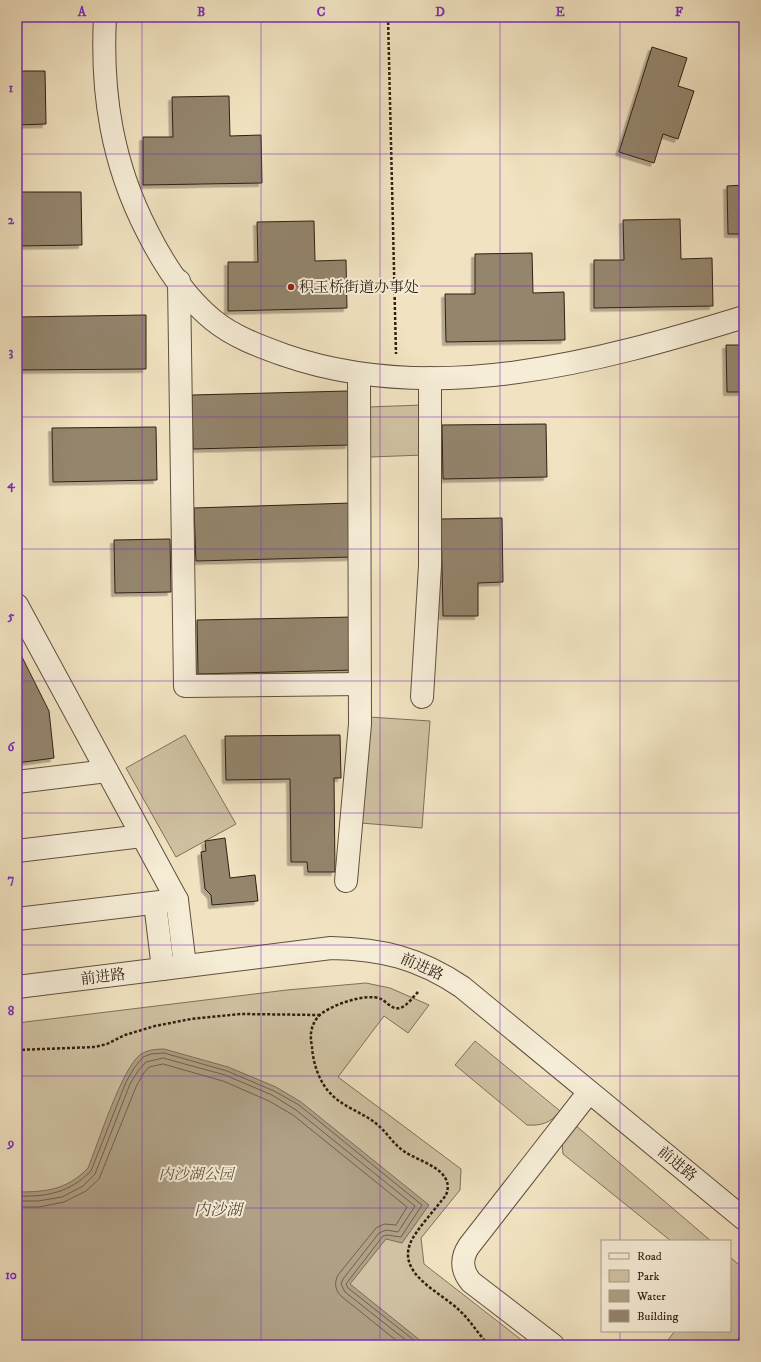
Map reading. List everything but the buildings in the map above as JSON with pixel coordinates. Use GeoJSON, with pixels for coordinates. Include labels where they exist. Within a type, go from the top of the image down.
{"type":"FeatureCollection","features":[{"type":"Feature","properties":{"kind":"street"},"geometry":{"type":"LineString","coordinates":[[105,17],[104,80],[107,109],[114,143],[128,189],[140,218],[157,251],[178,282],[212,319],[243,339],[293,358],[359,374],[430,378],[520,372],[575,362],[650,345],[744,317]]}},
{"type":"Feature","properties":{"kind":"street"},"geometry":{"type":"LineString","coordinates":[[178,282],[185,686],[360,684]]}},
{"type":"Feature","properties":{"kind":"street"},"geometry":{"type":"LineString","coordinates":[[346,881],[360,724],[359,374]]}},
{"type":"Feature","properties":{"kind":"street"},"geometry":{"type":"LineString","coordinates":[[422,697],[430,566],[430,378]]}},
{"type":"Feature","properties":{"kind":"street"},"geometry":{"type":"LineString","coordinates":[[17,605],[177,900],[185,966]]}},
{"type":"Feature","properties":{"kind":"street"},"geometry":{"type":"LineString","coordinates":[[17,782],[107,771]]}},
{"type":"Feature","properties":{"kind":"street"},"geometry":{"type":"LineString","coordinates":[[17,851],[142,836]]}},
{"type":"Feature","properties":{"kind":"street"},"geometry":{"type":"LineString","coordinates":[[17,919],[177,900]]}},
{"type":"Feature","properties":{"kind":"street"},"geometry":{"type":"LineString","coordinates":[[155,903],[163,969]]}},
{"type":"Feature","properties":{"kind":"street","name":"前进路"},"geometry":{"type":"LineString","coordinates":[[17,987],[331,948],[374,951],[407,958],[440,973],[462,987],[744,1219]]}},
{"type":"Feature","properties":{"kind":"street"},"geometry":{"type":"LineString","coordinates":[[553,1345],[470,1282],[466,1276],[462,1260],[469,1246],[589,1092]]}},
{"type":"Feature","properties":{"kind":"path"},"geometry":{"type":"LineString","coordinates":[[388,17],[396,377]]}},
{"type":"Feature","properties":{"kind":"path"},"geometry":{"type":"LineString","coordinates":[[418,992],[406,1005],[399,1008],[392,1007],[381,999],[375,998],[343,1002],[333,1005],[320,1015],[312,1026],[311,1038],[315,1064],[324,1086],[332,1095],[343,1104],[380,1126],[405,1152],[438,1170],[448,1182],[446,1195],[409,1245],[410,1264],[415,1275],[459,1309],[489,1345]]}},
{"type":"Feature","properties":{"kind":"path"},"geometry":{"type":"LineString","coordinates":[[17,1050],[95,1047],[107,1044],[125,1035],[155,1026],[191,1019],[241,1014],[320,1015]]}},
{"type":"Feature","properties":{"kind":"green space"},"geometry":{"type":"Polygon","coordinates":[[[422,405],[424,455],[370,457],[368,407],[422,405]]]}},
{"type":"Feature","properties":{"kind":"green space"},"geometry":{"type":"Polygon","coordinates":[[[369,717],[430,721],[422,828],[361,823],[369,717]]]}},
{"type":"Feature","properties":{"kind":"green space"},"geometry":{"type":"Polygon","coordinates":[[[185,735],[236,824],[176,857],[126,768],[185,735]]]}},
{"type":"Feature","properties":{"kind":"green space","name":"内沙湖"},"geometry":{"type":"Polygon","coordinates":[[[366,983],[390,988],[429,1005],[408,1033],[384,1016],[338,1077],[461,1169],[460,1190],[421,1238],[424,1264],[528,1345],[17,1345],[17,1023],[287,990],[366,983]]]}},
{"type":"Feature","properties":{"kind":"green space"},"geometry":{"type":"Polygon","coordinates":[[[475,1041],[560,1111],[557,1115],[545,1123],[527,1125],[455,1065],[475,1041]]]}},
{"type":"Feature","properties":{"kind":"green space"},"geometry":{"type":"Polygon","coordinates":[[[574,1124],[710,1240],[670,1240],[563,1154],[562,1141],[574,1124]]]}},
{"type":"Feature","properties":{"kind":"green space"},"geometry":{"type":"Polygon","coordinates":[[[731,1258],[744,1269],[744,1330],[734,1345],[664,1345],[674,1332],[731,1332],[731,1258]]]}},
{"type":"Feature","properties":{"kind":"water","name":"内沙湖"},"geometry":{"type":"Polygon","coordinates":[[[164,1049],[228,1067],[276,1087],[301,1102],[429,1205],[402,1243],[386,1239],[350,1284],[426,1345],[17,1345],[17,1192],[56,1188],[72,1181],[88,1168],[104,1125],[126,1074],[141,1054],[164,1049]]]}},
{"type":"Feature","properties":{"kind":"place","name":"积玉桥街道办事处"},"geometry":{"type":"Point","coordinates":[291,287]}},
{"type":"Feature","properties":{"kind":"park label","name":"内沙湖公园"},"geometry":{"type":"Point","coordinates":[196,1174]}}]}
